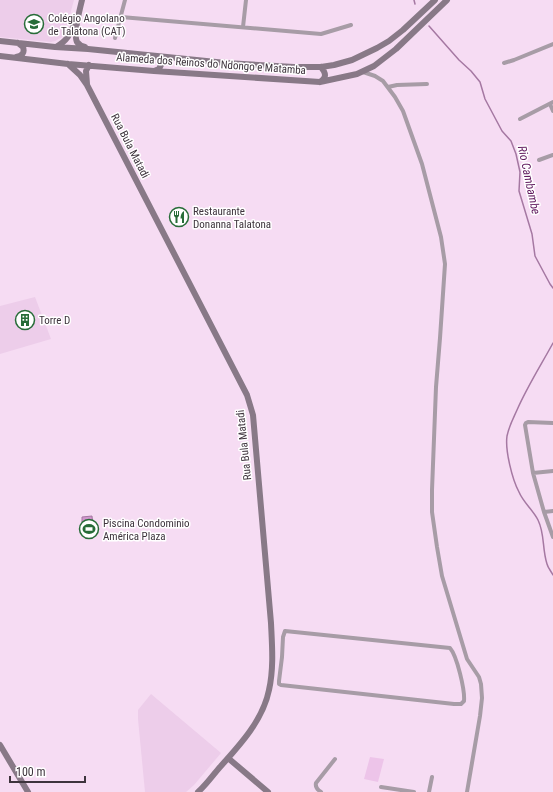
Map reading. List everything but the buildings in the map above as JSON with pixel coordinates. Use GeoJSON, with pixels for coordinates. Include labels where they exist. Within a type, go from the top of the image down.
{"type":"FeatureCollection","features":[{"type":"Feature","properties":{"kind":"street"},"geometry":{"type":"LineString","coordinates":[[55,47],[63,43],[68,38],[82,0]]}},
{"type":"Feature","properties":{"kind":"street"},"geometry":{"type":"LineString","coordinates":[[115,38],[126,0]]}},
{"type":"Feature","properties":{"kind":"street"},"geometry":{"type":"LineString","coordinates":[[243,27],[246,0]]}},
{"type":"Feature","properties":{"kind":"street","name":"Alameda dos Reinos do Ndongo e Matamba"},"geometry":{"type":"LineString","coordinates":[[0,41],[226,63],[321,67],[340,64],[367,54],[389,41],[403,30],[435,0]]}},
{"type":"Feature","properties":{"kind":"street","name":"Alameda dos Reinos do Ndongo e Matamba"},"geometry":{"type":"LineString","coordinates":[[0,56],[68,64],[154,71],[320,82],[363,72],[374,66],[386,58],[447,0]]}},
{"type":"Feature","properties":{"kind":"street"},"geometry":{"type":"LineString","coordinates":[[80,7],[75,37],[80,46],[88,49]]}},
{"type":"Feature","properties":{"kind":"street"},"geometry":{"type":"LineString","coordinates":[[121,16],[320,34],[351,25]]}},
{"type":"Feature","properties":{"kind":"street"},"geometry":{"type":"LineString","coordinates":[[14,58],[20,56],[24,52],[23,47],[18,43]]}},
{"type":"Feature","properties":{"kind":"street"},"geometry":{"type":"LineString","coordinates":[[504,63],[553,44]]}},
{"type":"Feature","properties":{"kind":"street"},"geometry":{"type":"LineString","coordinates":[[154,71],[159,69],[162,63],[160,59],[155,56]]}},
{"type":"Feature","properties":{"kind":"street","name":"Rua Bula Matadi"},"geometry":{"type":"LineString","coordinates":[[68,64],[80,75],[87,86],[247,395],[253,415],[271,623],[272,658],[270,690],[262,712],[248,733],[198,792]]}},
{"type":"Feature","properties":{"kind":"street"},"geometry":{"type":"LineString","coordinates":[[87,86],[86,71],[89,65]]}},
{"type":"Feature","properties":{"kind":"street"},"geometry":{"type":"LineString","coordinates":[[320,82],[326,76],[326,73],[321,67]]}},
{"type":"Feature","properties":{"kind":"street"},"geometry":{"type":"LineString","coordinates":[[363,72],[375,76],[383,81],[403,110],[422,164],[441,237],[445,264],[436,387],[432,512],[436,547],[442,576],[468,659],[479,677],[481,684],[482,698],[480,716],[467,792]]}},
{"type":"Feature","properties":{"kind":"street"},"geometry":{"type":"LineString","coordinates":[[388,87],[397,85],[427,84]]}},
{"type":"Feature","properties":{"kind":"street"},"geometry":{"type":"LineString","coordinates":[[520,119],[552,103],[553,111]]}},
{"type":"Feature","properties":{"kind":"street"},"geometry":{"type":"LineString","coordinates":[[539,160],[553,155]]}},
{"type":"Feature","properties":{"kind":"street"},"geometry":{"type":"LineString","coordinates":[[553,423],[528,422],[525,426],[533,473],[553,537]]}},
{"type":"Feature","properties":{"kind":"street"},"geometry":{"type":"LineString","coordinates":[[533,473],[553,471]]}},
{"type":"Feature","properties":{"kind":"street"},"geometry":{"type":"LineString","coordinates":[[544,512],[553,511]]}},
{"type":"Feature","properties":{"kind":"street"},"geometry":{"type":"LineString","coordinates":[[285,631],[447,648],[451,649],[452,651],[460,674],[464,701],[461,704],[454,704],[282,685],[279,684],[278,681],[282,659],[283,634],[285,631]]}},
{"type":"Feature","properties":{"kind":"street"},"geometry":{"type":"LineString","coordinates":[[272,658],[282,659]]}},
{"type":"Feature","properties":{"kind":"street"},"geometry":{"type":"LineString","coordinates":[[0,745],[28,792]]}},
{"type":"Feature","properties":{"kind":"street"},"geometry":{"type":"LineString","coordinates":[[228,758],[268,792]]}},
{"type":"Feature","properties":{"kind":"street"},"geometry":{"type":"LineString","coordinates":[[321,792],[315,785],[335,759]]}},
{"type":"Feature","properties":{"kind":"street"},"geometry":{"type":"LineString","coordinates":[[429,792],[432,777]]}},
{"type":"Feature","properties":{"kind":"street"},"geometry":{"type":"LineString","coordinates":[[381,787],[414,792]]}},
{"type":"Feature","properties":{"kind":"shaded area","name":"Colégio Angolano de Talatona (CAT)"},"geometry":{"type":"Polygon","coordinates":[[[0,0],[74,0],[64,36],[51,42],[0,37],[0,0]]]}},
{"type":"Feature","properties":{"kind":"shaded area"},"geometry":{"type":"Polygon","coordinates":[[[35,297],[51,339],[0,354],[0,306],[35,297]]]}},
{"type":"Feature","properties":{"kind":"shaded area","name":"Piscina Condominio América Plaza"},"geometry":{"type":"Polygon","coordinates":[[[92,516],[94,536],[86,537],[84,533],[86,526],[82,522],[82,517],[92,516]]]}},
{"type":"Feature","properties":{"kind":"shaded area"},"geometry":{"type":"Polygon","coordinates":[[[151,694],[221,753],[194,785],[186,792],[145,792],[138,710],[151,694]]]}},
{"type":"Feature","properties":{"kind":"shaded area"},"geometry":{"type":"Polygon","coordinates":[[[370,757],[384,759],[378,782],[364,779],[370,757]]]}},
{"type":"Feature","properties":{"kind":"waterway","name":"Rio Cambambe"},"geometry":{"type":"LineString","coordinates":[[414,0],[415,4]]}},
{"type":"Feature","properties":{"kind":"waterway","name":"Rio Cambambe"},"geometry":{"type":"LineString","coordinates":[[429,26],[480,82],[485,99],[502,131],[511,141],[520,172],[519,191],[532,234],[535,256],[553,288]]}},
{"type":"Feature","properties":{"kind":"waterway","name":"Rio Cambambe"},"geometry":{"type":"LineString","coordinates":[[553,343],[521,401],[507,436],[508,456],[514,480],[525,503],[538,520],[543,536],[545,558],[553,575]]}},
{"type":"Feature","properties":{"kind":"place","name":"Colégio Angolano de Talatona (CAT)"},"geometry":{"type":"Point","coordinates":[34,24]}},
{"type":"Feature","properties":{"kind":"place","name":"Restaurante Donanna Talatona"},"geometry":{"type":"Point","coordinates":[179,217]}},
{"type":"Feature","properties":{"kind":"place","name":"Torre D"},"geometry":{"type":"Point","coordinates":[25,320]}},
{"type":"Feature","properties":{"kind":"place","name":"Piscina Condominio América Plaza"},"geometry":{"type":"Point","coordinates":[89,529]}}]}
